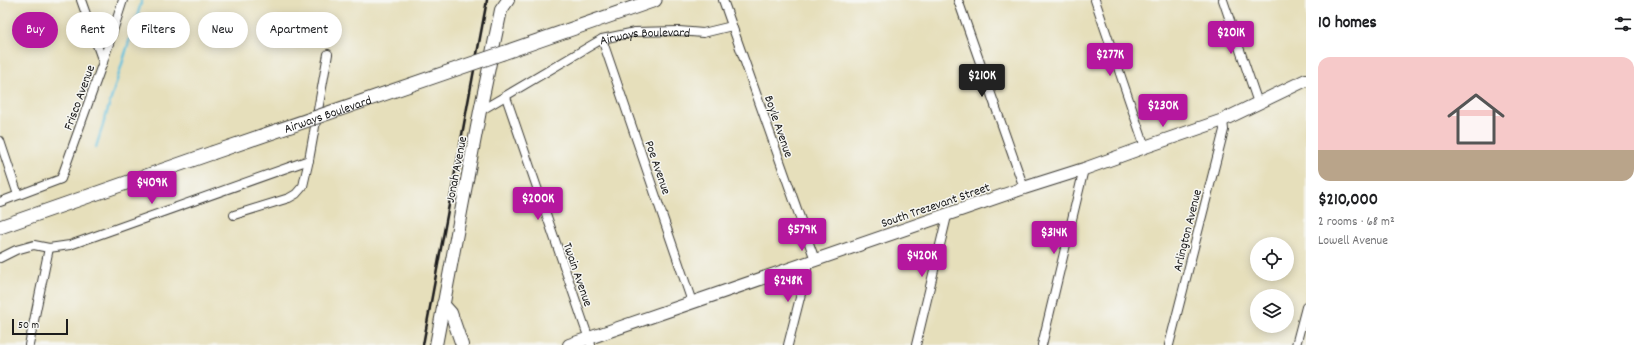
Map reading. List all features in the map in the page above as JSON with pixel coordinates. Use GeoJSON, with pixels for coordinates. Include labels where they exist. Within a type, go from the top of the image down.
{"type":"FeatureCollection","features":[{"type":"Feature","properties":{"kind":"main road","name":"Airways Boulevard"},"geometry":{"type":"LineString","coordinates":[[0,226],[655,0]]}},
{"type":"Feature","properties":{"kind":"street"},"geometry":{"type":"LineString","coordinates":[[81,0],[103,62]]}},
{"type":"Feature","properties":{"kind":"street","name":"Frisco Avenue"},"geometry":{"type":"LineString","coordinates":[[18,195],[61,179],[103,62],[123,0]]}},
{"type":"Feature","properties":{"kind":"street","name":"Jonah Avenue"},"geometry":{"type":"LineString","coordinates":[[436,345],[480,111],[502,10],[508,0]]}},
{"type":"Feature","properties":{"kind":"street","name":"Boyle Avenue"},"geometry":{"type":"LineString","coordinates":[[723,0],[811,262],[807,270],[788,345]]}},
{"type":"Feature","properties":{"kind":"street"},"geometry":{"type":"LineString","coordinates":[[958,0],[1024,188]]}},
{"type":"Feature","properties":{"kind":"street"},"geometry":{"type":"LineString","coordinates":[[1095,0],[1145,147]]}},
{"type":"Feature","properties":{"kind":"street"},"geometry":{"type":"LineString","coordinates":[[1223,0],[1258,103]]}},
{"type":"Feature","properties":{"kind":"street","name":"Airways Boulevard"},"geometry":{"type":"LineString","coordinates":[[480,111],[602,39],[635,32],[678,31],[702,33],[732,26]]}},
{"type":"Feature","properties":{"kind":"street","name":"Poe Avenue"},"geometry":{"type":"LineString","coordinates":[[602,39],[692,302]]}},
{"type":"Feature","properties":{"kind":"street"},"geometry":{"type":"LineString","coordinates":[[234,215],[289,198],[296,194],[303,186],[328,54]]}},
{"type":"Feature","properties":{"kind":"street","name":"South Trezevant Street"},"geometry":{"type":"LineString","coordinates":[[569,345],[590,342],[692,302],[947,216],[1223,120],[1306,80]]}},
{"type":"Feature","properties":{"kind":"street","name":"Twain Avenue"},"geometry":{"type":"LineString","coordinates":[[506,97],[590,342]]}},
{"type":"Feature","properties":{"kind":"street","name":"Arlington Avenue"},"geometry":{"type":"LineString","coordinates":[[1169,345],[1224,130],[1223,120]]}},
{"type":"Feature","properties":{"kind":"street"},"geometry":{"type":"LineString","coordinates":[[0,141],[18,195],[0,202]]}},
{"type":"Feature","properties":{"kind":"street"},"geometry":{"type":"LineString","coordinates":[[0,258],[16,250],[34,245],[49,248],[70,245],[309,160]]}},
{"type":"Feature","properties":{"kind":"street"},"geometry":{"type":"LineString","coordinates":[[1042,345],[1084,169]]}},
{"type":"Feature","properties":{"kind":"street"},"geometry":{"type":"LineString","coordinates":[[916,345],[947,216]]}},
{"type":"Feature","properties":{"kind":"street"},"geometry":{"type":"LineString","coordinates":[[29,345],[49,248]]}},
{"type":"Feature","properties":{"kind":"street"},"geometry":{"type":"LineString","coordinates":[[443,304],[451,313],[462,345]]}},
{"type":"Feature","properties":{"kind":"street"},"geometry":{"type":"LineString","coordinates":[[1296,345],[1306,307]]}},
{"type":"Feature","properties":{"kind":"waterway"},"geometry":{"type":"LineString","coordinates":[[96,147],[142,0]]}},
{"type":"Feature","properties":{"kind":"railway"},"geometry":{"type":"LineString","coordinates":[[423,345],[487,0]]}}]}
